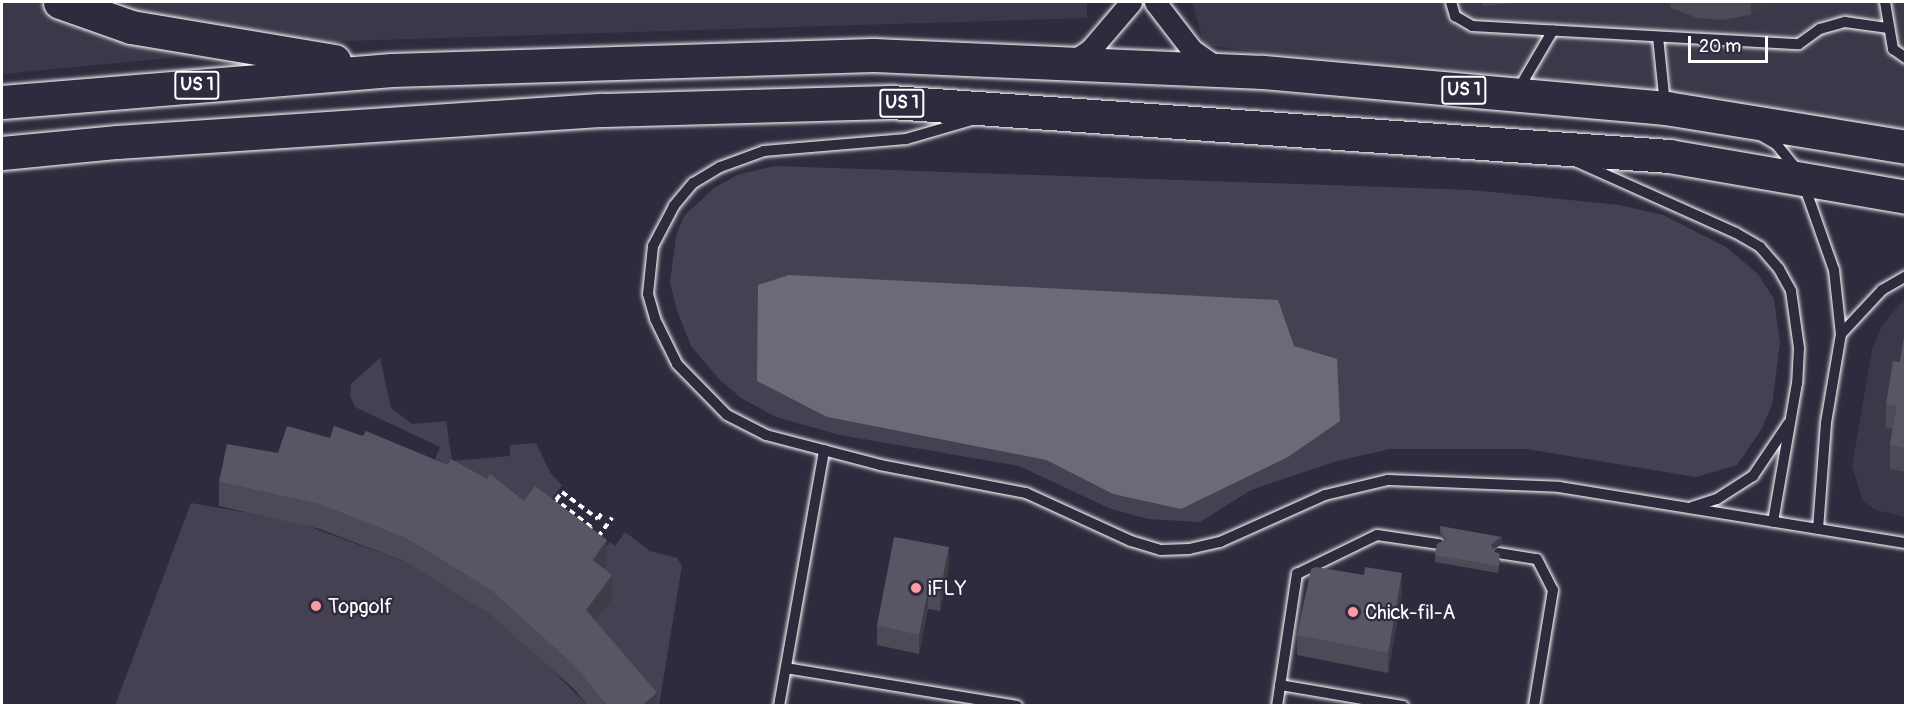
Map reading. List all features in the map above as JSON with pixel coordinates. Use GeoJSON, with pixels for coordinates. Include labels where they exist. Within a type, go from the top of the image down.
{"type":"FeatureCollection","features":[{"type":"Feature","properties":{"kind":"highway"},"geometry":{"type":"LineString","coordinates":[[60,2],[131,27],[392,70]]}},
{"type":"Feature","properties":{"kind":"highway","name":"US 1"},"geometry":{"type":"LineString","coordinates":[[2,102],[392,70],[873,55],[1219,69],[1516,94],[1666,108],[1905,147]]}},
{"type":"Feature","properties":{"kind":"highway","name":"US 1"},"geometry":{"type":"LineString","coordinates":[[2,153],[117,142],[603,110],[891,102],[1669,156],[1905,197]]}},
{"type":"Feature","properties":{"kind":"street"},"geometry":{"type":"LineString","coordinates":[[1070,63],[1090,50],[1131,2]]}},
{"type":"Feature","properties":{"kind":"street"},"geometry":{"type":"LineString","coordinates":[[1155,2],[1192,50],[1219,69]]}},
{"type":"Feature","properties":{"kind":"lane"},"geometry":{"type":"LineString","coordinates":[[1451,2],[1455,16],[1472,26],[1799,44],[1820,29],[1845,22],[1887,28]]}},
{"type":"Feature","properties":{"kind":"lane"},"geometry":{"type":"LineString","coordinates":[[1885,2],[1887,28],[1893,49],[1905,58]]}},
{"type":"Feature","properties":{"kind":"lane"},"geometry":{"type":"LineString","coordinates":[[1516,94],[1553,30]]}},
{"type":"Feature","properties":{"kind":"lane"},"geometry":{"type":"LineString","coordinates":[[1658,37],[1666,108]]}},
{"type":"Feature","properties":{"kind":"lane"},"geometry":{"type":"LineString","coordinates":[[1003,110],[906,140],[764,151],[720,167],[693,183],[674,206],[653,246],[649,268],[648,294],[655,319],[677,364],[727,415],[766,435],[824,450],[1026,493],[1131,541],[1161,550],[1189,549],[1220,542],[1325,495],[1388,480],[1559,488],[1905,543]]}},
{"type":"Feature","properties":{"kind":"lane"},"geometry":{"type":"LineString","coordinates":[[1717,116],[1777,145],[1801,179],[1834,270],[1841,334],[1826,423],[1818,529]]}},
{"type":"Feature","properties":{"kind":"lane"},"geometry":{"type":"LineString","coordinates":[[1547,148],[1672,202],[1760,247],[1779,269],[1791,291],[1797,317],[1799,348],[1791,419],[1773,522]]}},
{"type":"Feature","properties":{"kind":"lane"},"geometry":{"type":"LineString","coordinates":[[1841,334],[1882,290],[1905,276]]}},
{"type":"Feature","properties":{"kind":"lane"},"geometry":{"type":"LineString","coordinates":[[1688,508],[1717,499],[1753,476],[1791,419]]}},
{"type":"Feature","properties":{"kind":"lane"},"geometry":{"type":"LineString","coordinates":[[779,705],[824,450]]}},
{"type":"Feature","properties":{"kind":"lane"},"geometry":{"type":"LineString","coordinates":[[1277,705],[1297,574],[1377,535],[1439,544]]}},
{"type":"Feature","properties":{"kind":"lane"},"geometry":{"type":"LineString","coordinates":[[1498,553],[1537,559],[1553,590],[1534,705]]}},
{"type":"Feature","properties":{"kind":"lane"},"geometry":{"type":"LineString","coordinates":[[786,668],[1017,705]]}},
{"type":"Feature","properties":{"kind":"lane"},"geometry":{"type":"LineString","coordinates":[[1280,685],[1402,705]]}},
{"type":"Feature","properties":{"kind":"path"},"geometry":{"type":"LineString","coordinates":[[586,534],[591,527],[556,500],[562,492],[598,519],[603,511]]}},
{"type":"Feature","properties":{"kind":"path"},"geometry":{"type":"LineString","coordinates":[[594,542],[612,518]]}},
{"type":"Feature","properties":{"kind":"shaded area"},"geometry":{"type":"Polygon","coordinates":[[[2,2],[1087,2],[1087,18],[347,41],[2,74],[2,2]]]}},
{"type":"Feature","properties":{"kind":"shaded area"},"geometry":{"type":"Polygon","coordinates":[[[1192,2],[1905,2],[1905,129],[1204,45],[1192,2]]]}},
{"type":"Feature","properties":{"kind":"shaded area"},"geometry":{"type":"Polygon","coordinates":[[[775,166],[1471,190],[1619,205],[1663,215],[1726,247],[1758,274],[1774,299],[1780,343],[1772,405],[1761,430],[1737,465],[1696,477],[1527,449],[1390,449],[1337,461],[1251,490],[1200,522],[1148,519],[1111,509],[1019,466],[840,435],[776,417],[741,398],[719,379],[691,346],[677,310],[670,283],[676,236],[684,216],[713,189],[737,175],[775,166]],[[758,286],[827,417],[1046,460],[1113,494],[758,286]]]}},
{"type":"Feature","properties":{"kind":"shaded area"},"geometry":{"type":"Polygon","coordinates":[[[789,275],[1278,300],[1294,346],[1337,359],[1340,421],[1288,457],[1181,509],[1113,494],[1046,460],[827,417],[757,381],[758,285],[789,275]]]}},
{"type":"Feature","properties":{"kind":"shaded area"},"geometry":{"type":"Polygon","coordinates":[[[1905,298],[1905,517],[1875,510],[1863,501],[1852,466],[1872,350],[1881,327],[1905,298]]]}},
{"type":"Feature","properties":{"kind":"shaded area"},"geometry":{"type":"Polygon","coordinates":[[[380,358],[391,408],[412,424],[446,421],[452,461],[510,456],[510,445],[536,443],[551,474],[562,485],[540,515],[435,459],[440,447],[355,407],[350,396],[351,384],[380,358]]]}},
{"type":"Feature","properties":{"kind":"shaded area","name":"Topgolf"},"geometry":{"type":"Polygon","coordinates":[[[191,503],[294,521],[406,562],[468,598],[517,634],[587,705],[115,706],[191,503]]]}},
{"type":"Feature","properties":{"kind":"shaded area"},"geometry":{"type":"Polygon","coordinates":[[[625,532],[650,551],[677,558],[682,566],[659,705],[589,630],[593,585],[603,551],[610,542],[615,546],[625,532]]]}},
{"type":"Feature","properties":{"kind":"building"},"geometry":{"type":"Polygon","coordinates":[[[1905,331],[1905,448],[1890,445],[1897,406],[1886,404],[1893,361],[1900,362],[1905,331]]]}},
{"type":"Feature","properties":{"kind":"building"},"geometry":{"type":"Polygon","coordinates":[[[287,426],[330,438],[334,426],[363,436],[366,431],[448,465],[451,459],[487,479],[490,474],[524,501],[535,486],[607,540],[593,560],[612,575],[586,610],[657,693],[642,705],[607,705],[574,665],[490,589],[406,538],[320,504],[219,482],[227,444],[278,453],[287,426]]]}},
{"type":"Feature","properties":{"kind":"building"},"geometry":{"type":"Polygon","coordinates":[[[1440,526],[1502,537],[1491,544],[1493,551],[1500,554],[1498,566],[1435,555],[1437,544],[1446,539],[1440,526]]]}},
{"type":"Feature","properties":{"kind":"building","name":"iFLY"},"geometry":{"type":"Polygon","coordinates":[[[894,537],[949,547],[940,591],[928,590],[919,635],[877,625],[894,537]]]}},
{"type":"Feature","properties":{"kind":"building","name":"Chick-fil-A"},"geometry":{"type":"Polygon","coordinates":[[[1316,567],[1364,575],[1365,567],[1402,573],[1388,653],[1297,635],[1311,569],[1316,567]]]}},
{"type":"Feature","properties":{"kind":"place","name":"iFLY"},"geometry":{"type":"Point","coordinates":[916,588]}},
{"type":"Feature","properties":{"kind":"place","name":"Topgolf"},"geometry":{"type":"Point","coordinates":[316,606]}},
{"type":"Feature","properties":{"kind":"place","name":"Chick-fil-A"},"geometry":{"type":"Point","coordinates":[1353,612]}}]}
